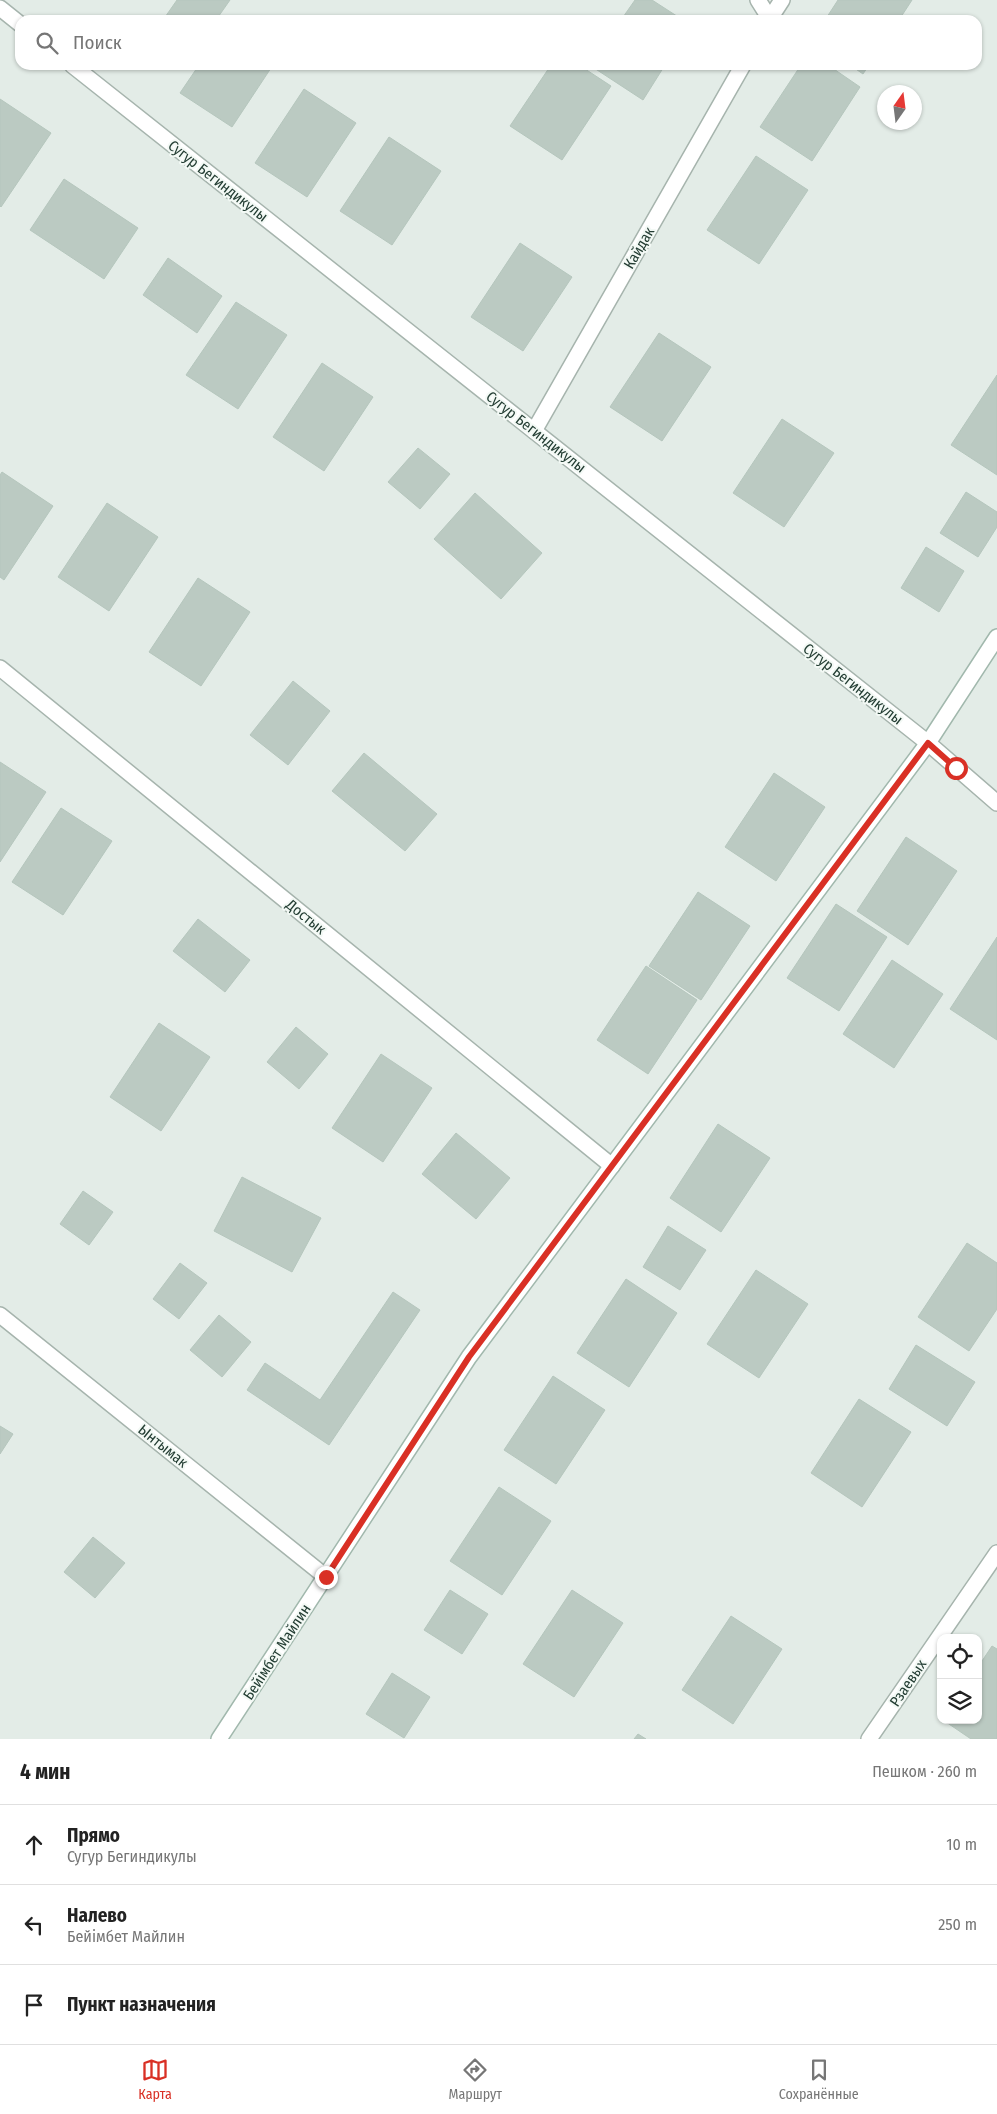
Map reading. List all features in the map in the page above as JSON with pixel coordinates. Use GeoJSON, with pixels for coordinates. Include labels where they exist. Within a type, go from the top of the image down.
{"type":"FeatureCollection","features":[{"type":"Feature","properties":{"kind":"street"},"geometry":{"type":"LineString","coordinates":[[758,0],[767,15]]}},
{"type":"Feature","properties":{"kind":"street"},"geometry":{"type":"LineString","coordinates":[[772,15],[782,0]]}},
{"type":"Feature","properties":{"kind":"street"},"geometry":{"type":"LineString","coordinates":[[0,8],[15,20]]}},
{"type":"Feature","properties":{"kind":"street","name":"Сугур Бегиндикулы"},"geometry":{"type":"LineString","coordinates":[[78,70],[928,743],[997,803]]}},
{"type":"Feature","properties":{"kind":"street","name":"Кайдак"},"geometry":{"type":"LineString","coordinates":[[534,431],[740,70]]}},
{"type":"Feature","properties":{"kind":"street","name":"Бейімбет Майлин"},"geometry":{"type":"LineString","coordinates":[[219,1739],[469,1357],[928,743],[997,638]]}},
{"type":"Feature","properties":{"kind":"street","name":"Достык"},"geometry":{"type":"LineString","coordinates":[[0,668],[612,1166]]}},
{"type":"Feature","properties":{"kind":"street","name":"Ынтымак"},"geometry":{"type":"LineString","coordinates":[[0,1315],[326,1577]]}},
{"type":"Feature","properties":{"kind":"street","name":"Рзаевых"},"geometry":{"type":"LineString","coordinates":[[869,1739],[997,1552]]}},
{"type":"Feature","properties":{"kind":"building"},"geometry":{"type":"Polygon","coordinates":[[[177,0],[230,0],[220,15],[166,15],[177,0]]]}},
{"type":"Feature","properties":{"kind":"building"},"geometry":{"type":"Polygon","coordinates":[[[635,0],[652,0],[675,15],[624,15],[635,0]]]}},
{"type":"Feature","properties":{"kind":"building"},"geometry":{"type":"Polygon","coordinates":[[[838,0],[912,0],[902,15],[828,15],[838,0]]]}},
{"type":"Feature","properties":{"kind":"building"},"geometry":{"type":"Polygon","coordinates":[[[196,70],[270,70],[232,127],[180,93],[196,70]]]}},
{"type":"Feature","properties":{"kind":"building"},"geometry":{"type":"Polygon","coordinates":[[[548,70],[587,70],[611,86],[562,160],[510,126],[548,70]]]}},
{"type":"Feature","properties":{"kind":"building"},"geometry":{"type":"Polygon","coordinates":[[[597,70],[662,70],[643,100],[597,70]]]}},
{"type":"Feature","properties":{"kind":"building"},"geometry":{"type":"Polygon","coordinates":[[[798,70],[835,70],[860,87],[812,161],[760,127],[798,70]]]}},
{"type":"Feature","properties":{"kind":"building"},"geometry":{"type":"Polygon","coordinates":[[[857,70],[866,70],[863,74],[857,70]]]}},
{"type":"Feature","properties":{"kind":"building"},"geometry":{"type":"Polygon","coordinates":[[[304,89],[356,123],[307,197],[255,163],[304,89]]]}},
{"type":"Feature","properties":{"kind":"building"},"geometry":{"type":"Polygon","coordinates":[[[0,99],[51,133],[1,207],[0,206],[0,99]]]}},
{"type":"Feature","properties":{"kind":"building"},"geometry":{"type":"Polygon","coordinates":[[[389,137],[441,171],[392,245],[340,211],[389,137]]]}},
{"type":"Feature","properties":{"kind":"building"},"geometry":{"type":"Polygon","coordinates":[[[756,156],[808,190],[759,264],[707,230],[756,156]]]}},
{"type":"Feature","properties":{"kind":"building"},"geometry":{"type":"Polygon","coordinates":[[[64,179],[138,228],[104,279],[30,230],[64,179]]]}},
{"type":"Feature","properties":{"kind":"building"},"geometry":{"type":"Polygon","coordinates":[[[520,243],[572,277],[523,351],[471,317],[520,243]]]}},
{"type":"Feature","properties":{"kind":"building"},"geometry":{"type":"Polygon","coordinates":[[[168,258],[222,296],[197,333],[143,295],[168,258]]]}},
{"type":"Feature","properties":{"kind":"building"},"geometry":{"type":"Polygon","coordinates":[[[236,302],[287,335],[238,409],[186,375],[236,302]]]}},
{"type":"Feature","properties":{"kind":"building"},"geometry":{"type":"Polygon","coordinates":[[[659,333],[711,367],[662,441],[610,407],[659,333]]]}},
{"type":"Feature","properties":{"kind":"building"},"geometry":{"type":"Polygon","coordinates":[[[322,363],[373,397],[324,471],[273,437],[322,363]]]}},
{"type":"Feature","properties":{"kind":"building"},"geometry":{"type":"Polygon","coordinates":[[[997,375],[997,475],[951,445],[997,375]]]}},
{"type":"Feature","properties":{"kind":"building"},"geometry":{"type":"Polygon","coordinates":[[[782,419],[834,453],[784,527],[733,493],[782,419]]]}},
{"type":"Feature","properties":{"kind":"building"},"geometry":{"type":"Polygon","coordinates":[[[418,448],[450,474],[420,509],[388,482],[418,448]]]}},
{"type":"Feature","properties":{"kind":"building"},"geometry":{"type":"Polygon","coordinates":[[[2,472],[53,506],[4,580],[0,577],[0,475],[2,472]]]}},
{"type":"Feature","properties":{"kind":"building"},"geometry":{"type":"Polygon","coordinates":[[[966,492],[997,512],[997,527],[978,557],[940,533],[966,492]]]}},
{"type":"Feature","properties":{"kind":"building"},"geometry":{"type":"Polygon","coordinates":[[[475,493],[542,553],[501,599],[434,539],[475,493]]]}},
{"type":"Feature","properties":{"kind":"building"},"geometry":{"type":"Polygon","coordinates":[[[107,503],[158,537],[109,611],[58,577],[107,503]]]}},
{"type":"Feature","properties":{"kind":"building"},"geometry":{"type":"Polygon","coordinates":[[[926,547],[964,571],[939,612],[901,588],[926,547]]]}},
{"type":"Feature","properties":{"kind":"building"},"geometry":{"type":"Polygon","coordinates":[[[198,578],[250,612],[201,686],[149,652],[198,578]]]}},
{"type":"Feature","properties":{"kind":"building"},"geometry":{"type":"Polygon","coordinates":[[[293,681],[330,711],[288,765],[250,735],[293,681]]]}},
{"type":"Feature","properties":{"kind":"building"},"geometry":{"type":"Polygon","coordinates":[[[364,753],[437,814],[405,851],[332,791],[364,753]]]}},
{"type":"Feature","properties":{"kind":"building"},"geometry":{"type":"Polygon","coordinates":[[[0,762],[46,792],[0,862],[0,762]]]}},
{"type":"Feature","properties":{"kind":"building"},"geometry":{"type":"Polygon","coordinates":[[[774,773],[825,807],[776,881],[725,847],[774,773]]]}},
{"type":"Feature","properties":{"kind":"building"},"geometry":{"type":"Polygon","coordinates":[[[61,808],[112,841],[63,915],[12,882],[61,808]]]}},
{"type":"Feature","properties":{"kind":"building"},"geometry":{"type":"Polygon","coordinates":[[[906,837],[957,871],[908,945],[857,911],[906,837]]]}},
{"type":"Feature","properties":{"kind":"building"},"geometry":{"type":"Polygon","coordinates":[[[698,892],[750,926],[701,1000],[649,966],[698,892]]]}},
{"type":"Feature","properties":{"kind":"building"},"geometry":{"type":"Polygon","coordinates":[[[836,904],[887,937],[839,1011],[787,978],[836,904]]]}},
{"type":"Feature","properties":{"kind":"building"},"geometry":{"type":"Polygon","coordinates":[[[198,919],[250,960],[225,992],[173,951],[198,919]]]}},
{"type":"Feature","properties":{"kind":"building"},"geometry":{"type":"Polygon","coordinates":[[[997,937],[997,1040],[950,1009],[997,937]]]}},
{"type":"Feature","properties":{"kind":"building"},"geometry":{"type":"Polygon","coordinates":[[[892,960],[943,994],[894,1068],[843,1034],[892,960]]]}},
{"type":"Feature","properties":{"kind":"building"},"geometry":{"type":"Polygon","coordinates":[[[646,966],[697,1000],[648,1074],[597,1040],[646,966]]]}},
{"type":"Feature","properties":{"kind":"building"},"geometry":{"type":"Polygon","coordinates":[[[159,1023],[210,1057],[161,1131],[110,1097],[159,1023]]]}},
{"type":"Feature","properties":{"kind":"building"},"geometry":{"type":"Polygon","coordinates":[[[296,1027],[328,1054],[299,1089],[267,1062],[296,1027]]]}},
{"type":"Feature","properties":{"kind":"building"},"geometry":{"type":"Polygon","coordinates":[[[381,1054],[432,1088],[383,1162],[332,1128],[381,1054]]]}},
{"type":"Feature","properties":{"kind":"building"},"geometry":{"type":"Polygon","coordinates":[[[718,1124],[770,1158],[721,1232],[670,1198],[718,1124]]]}},
{"type":"Feature","properties":{"kind":"building"},"geometry":{"type":"Polygon","coordinates":[[[456,1133],[510,1178],[476,1219],[422,1174],[456,1133]]]}},
{"type":"Feature","properties":{"kind":"building"},"geometry":{"type":"Polygon","coordinates":[[[242,1177],[321,1218],[292,1272],[214,1231],[242,1177]]]}},
{"type":"Feature","properties":{"kind":"building"},"geometry":{"type":"Polygon","coordinates":[[[83,1191],[113,1212],[89,1245],[60,1224],[83,1191]]]}},
{"type":"Feature","properties":{"kind":"building"},"geometry":{"type":"Polygon","coordinates":[[[668,1226],[706,1250],[680,1290],[643,1267],[668,1226]]]}},
{"type":"Feature","properties":{"kind":"building"},"geometry":{"type":"Polygon","coordinates":[[[967,1243],[997,1263],[997,1309],[969,1351],[918,1317],[967,1243]]]}},
{"type":"Feature","properties":{"kind":"building"},"geometry":{"type":"Polygon","coordinates":[[[180,1263],[207,1283],[179,1319],[153,1299],[180,1263]]]}},
{"type":"Feature","properties":{"kind":"building"},"geometry":{"type":"Polygon","coordinates":[[[756,1270],[808,1304],[759,1378],[707,1344],[756,1270]]]}},
{"type":"Feature","properties":{"kind":"building"},"geometry":{"type":"Polygon","coordinates":[[[626,1279],[677,1313],[629,1387],[577,1353],[626,1279]]]}},
{"type":"Feature","properties":{"kind":"building"},"geometry":{"type":"Polygon","coordinates":[[[393,1292],[420,1310],[329,1445],[247,1390],[265,1363],[320,1400],[393,1292]]]}},
{"type":"Feature","properties":{"kind":"building"},"geometry":{"type":"Polygon","coordinates":[[[219,1315],[251,1342],[222,1377],[190,1350],[219,1315]]]}},
{"type":"Feature","properties":{"kind":"building"},"geometry":{"type":"Polygon","coordinates":[[[916,1345],[975,1382],[947,1426],[889,1389],[916,1345]]]}},
{"type":"Feature","properties":{"kind":"building"},"geometry":{"type":"Polygon","coordinates":[[[553,1376],[605,1410],[556,1484],[504,1450],[553,1376]]]}},
{"type":"Feature","properties":{"kind":"building"},"geometry":{"type":"Polygon","coordinates":[[[859,1399],[911,1432],[862,1507],[811,1473],[859,1399]]]}},
{"type":"Feature","properties":{"kind":"building"},"geometry":{"type":"Polygon","coordinates":[[[0,1426],[13,1434],[0,1454],[0,1426]]]}},
{"type":"Feature","properties":{"kind":"building"},"geometry":{"type":"Polygon","coordinates":[[[499,1487],[551,1521],[502,1595],[450,1561],[499,1487]]]}},
{"type":"Feature","properties":{"kind":"building"},"geometry":{"type":"Polygon","coordinates":[[[93,1537],[125,1563],[95,1598],[64,1572],[93,1537]]]}},
{"type":"Feature","properties":{"kind":"building"},"geometry":{"type":"Polygon","coordinates":[[[450,1590],[488,1614],[462,1654],[424,1630],[450,1590]]]}},
{"type":"Feature","properties":{"kind":"building"},"geometry":{"type":"Polygon","coordinates":[[[572,1590],[623,1623],[574,1697],[523,1664],[572,1590]]]}},
{"type":"Feature","properties":{"kind":"building"},"geometry":{"type":"Polygon","coordinates":[[[731,1616],[782,1649],[733,1724],[682,1690],[731,1616]]]}},
{"type":"Feature","properties":{"kind":"building"},"geometry":{"type":"Polygon","coordinates":[[[992,1646],[997,1649],[997,1739],[971,1739],[949,1724],[982,1724],[982,1661],[992,1646]]]}},
{"type":"Feature","properties":{"kind":"building"},"geometry":{"type":"Polygon","coordinates":[[[392,1673],[430,1697],[404,1738],[366,1714],[392,1673]]]}},
{"type":"Feature","properties":{"kind":"building"},"geometry":{"type":"Polygon","coordinates":[[[638,1734],[646,1739],[634,1739],[638,1734]]]}},
{"type":"Feature","properties":{"kind":"route"},"geometry":{"type":"LineString","coordinates":[[326,1577],[469,1357],[928,743],[956,768]]}}]}
